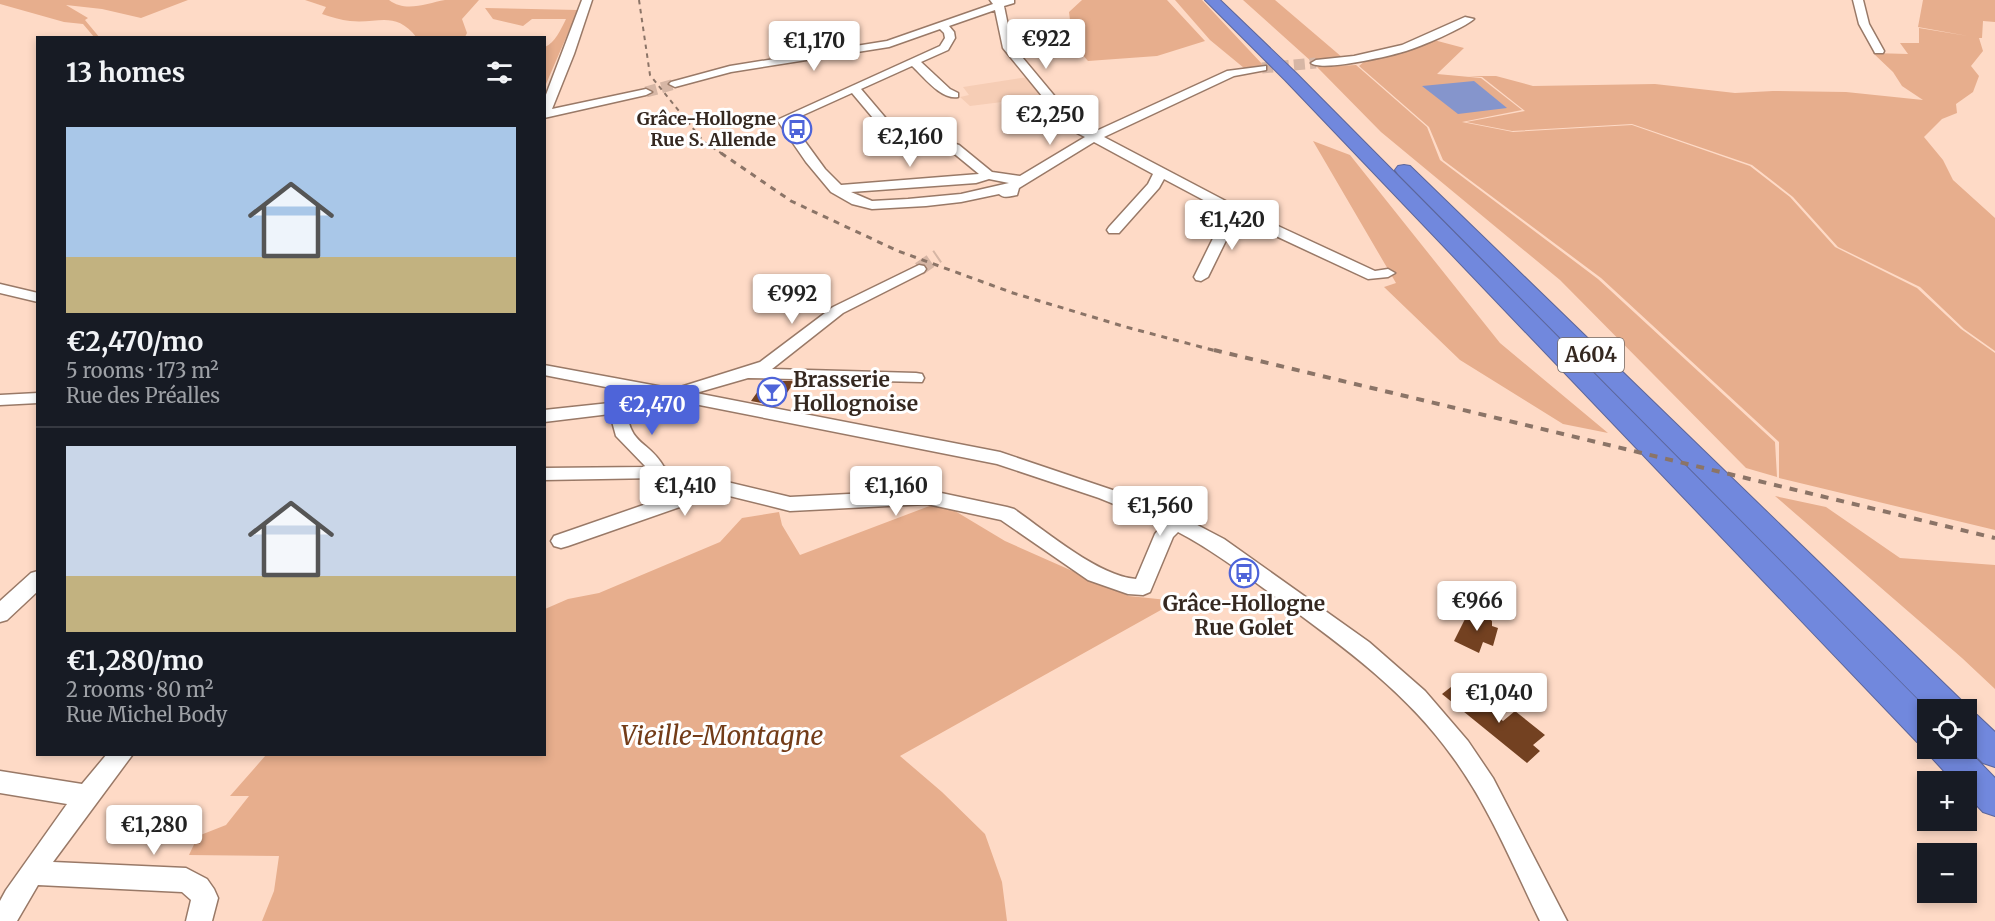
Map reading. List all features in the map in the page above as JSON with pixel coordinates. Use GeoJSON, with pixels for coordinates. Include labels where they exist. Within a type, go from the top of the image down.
{"type":"FeatureCollection","features":[{"type":"Feature","properties":{"kind":"highway","name":"A604"},"geometry":{"type":"LineString","coordinates":[[1212,0],[1299,85],[1917,721]]}},
{"type":"Feature","properties":{"kind":"highway","name":"A604"},"geometry":{"type":"LineString","coordinates":[[1231,0],[1310,75],[1939,699]]}},
{"type":"Feature","properties":{"kind":"highway"},"geometry":{"type":"LineString","coordinates":[[1977,736],[1995,753]]}},
{"type":"Feature","properties":{"kind":"highway"},"geometry":{"type":"LineString","coordinates":[[1955,759],[1995,801]]}},
{"type":"Feature","properties":{"kind":"street"},"geometry":{"type":"LineString","coordinates":[[1858,0],[1864,24],[1879,51]]}},
{"type":"Feature","properties":{"kind":"street"},"geometry":{"type":"LineString","coordinates":[[546,111],[582,17],[584,1]]}},
{"type":"Feature","properties":{"kind":"street"},"geometry":{"type":"LineString","coordinates":[[675,84],[730,69],[889,44],[1002,2],[1007,46],[1073,126],[1234,211],[1373,276],[1388,273]]}},
{"type":"Feature","properties":{"kind":"street"},"geometry":{"type":"LineString","coordinates":[[1316,63],[1354,59],[1405,48],[1469,19]]}},
{"type":"Feature","properties":{"kind":"street"},"geometry":{"type":"LineString","coordinates":[[942,26],[949,32],[950,38],[944,48],[915,63],[783,120],[836,189],[860,203],[975,197],[1018,184],[1092,138],[1231,73],[1262,68]]}},
{"type":"Feature","properties":{"kind":"street"},"geometry":{"type":"LineString","coordinates":[[915,63],[946,91],[954,95]]}},
{"type":"Feature","properties":{"kind":"street"},"geometry":{"type":"LineString","coordinates":[[854,88],[903,146]]}},
{"type":"Feature","properties":{"kind":"street"},"geometry":{"type":"LineString","coordinates":[[546,114],[599,97],[646,92]]}},
{"type":"Feature","properties":{"kind":"street"},"geometry":{"type":"LineString","coordinates":[[875,148],[942,144],[955,148],[988,175],[1018,184]]}},
{"type":"Feature","properties":{"kind":"street"},"geometry":{"type":"LineString","coordinates":[[1114,230],[1154,185],[1160,173]]}},
{"type":"Feature","properties":{"kind":"street"},"geometry":{"type":"LineString","coordinates":[[836,189],[976,179],[988,175]]}},
{"type":"Feature","properties":{"kind":"street"},"geometry":{"type":"LineString","coordinates":[[976,206],[985,199],[1012,192],[1018,184]]}},
{"type":"Feature","properties":{"kind":"street"},"geometry":{"type":"LineString","coordinates":[[1201,277],[1234,211]]}},
{"type":"Feature","properties":{"kind":"street"},"geometry":{"type":"LineString","coordinates":[[546,416],[639,405],[766,366],[838,310],[919,269]]}},
{"type":"Feature","properties":{"kind":"street"},"geometry":{"type":"LineString","coordinates":[[0,288],[36,297]]}},
{"type":"Feature","properties":{"kind":"street"},"geometry":{"type":"LineString","coordinates":[[546,370],[1000,458],[1106,492],[1156,512],[1217,544],[1361,648],[1417,698],[1460,748],[1485,786],[1554,921]]}},
{"type":"Feature","properties":{"kind":"street"},"geometry":{"type":"LineString","coordinates":[[741,375],[866,375],[916,378]]}},
{"type":"Feature","properties":{"kind":"street"},"geometry":{"type":"LineString","coordinates":[[0,399],[36,398]]}},
{"type":"Feature","properties":{"kind":"street"},"geometry":{"type":"LineString","coordinates":[[618,408],[622,431],[634,445],[652,459],[658,471]]}},
{"type":"Feature","properties":{"kind":"street"},"geometry":{"type":"LineString","coordinates":[[546,474],[634,474],[658,471],[669,476],[682,476],[722,489],[790,504],[927,497],[1007,514],[1095,575],[1128,586],[1143,587],[1165,534],[1175,523]]}},
{"type":"Feature","properties":{"kind":"street"},"geometry":{"type":"LineString","coordinates":[[561,541],[690,496],[693,491],[634,474]]}},
{"type":"Feature","properties":{"kind":"street"},"geometry":{"type":"LineString","coordinates":[[0,614],[36,580]]}},
{"type":"Feature","properties":{"kind":"street"},"geometry":{"type":"LineString","coordinates":[[3,921],[31,873],[87,796],[120,756]]}},
{"type":"Feature","properties":{"kind":"street"},"geometry":{"type":"LineString","coordinates":[[0,782],[87,796]]}},
{"type":"Feature","properties":{"kind":"street"},"geometry":{"type":"LineString","coordinates":[[31,873],[186,880],[198,888],[204,898],[199,921]]}},
{"type":"Feature","properties":{"kind":"shaded area"},"geometry":{"type":"Polygon","coordinates":[[[1028,77],[1043,97],[970,106],[960,97],[969,95],[963,87],[1028,77]]]}},
{"type":"Feature","properties":{"kind":"green space"},"geometry":{"type":"Polygon","coordinates":[[[0,0],[188,0],[141,18],[102,9],[66,5],[88,18],[85,20],[98,36],[93,36],[83,24],[64,22],[0,4],[0,0]]]}},
{"type":"Feature","properties":{"kind":"green space"},"geometry":{"type":"Polygon","coordinates":[[[305,0],[389,0],[409,7],[445,0],[479,0],[462,19],[467,33],[466,36],[415,36],[409,29],[394,21],[350,21],[322,14],[326,7],[305,0]]]}},
{"type":"Feature","properties":{"kind":"green space"},"geometry":{"type":"Polygon","coordinates":[[[1082,0],[1167,0],[1205,41],[1157,56],[1088,61],[1067,37],[1071,28],[1069,12],[1082,0]]]}},
{"type":"Feature","properties":{"kind":"green space"},"geometry":{"type":"Polygon","coordinates":[[[1175,0],[1202,0],[1264,66],[1244,68],[1210,40],[1175,0]]]}},
{"type":"Feature","properties":{"kind":"green space"},"geometry":{"type":"Polygon","coordinates":[[[1243,0],[1275,0],[1343,58],[1312,62],[1243,0]]]}},
{"type":"Feature","properties":{"kind":"green space"},"geometry":{"type":"Polygon","coordinates":[[[1923,0],[1995,0],[1995,22],[1983,21],[1982,38],[1979,38],[1983,51],[1971,66],[1979,76],[1973,92],[1956,104],[1957,113],[1942,119],[1924,137],[1943,160],[1953,180],[1995,218],[1995,351],[1964,329],[1920,287],[1838,247],[1793,197],[1752,165],[1632,124],[1512,131],[1466,122],[1525,111],[1482,77],[1468,76],[1496,76],[1533,86],[1655,84],[1735,93],[1846,92],[1923,100],[1902,86],[1893,72],[1873,53],[1908,54],[1900,43],[1919,43],[1919,28],[1968,36],[1918,27],[1923,0]]]}},
{"type":"Feature","properties":{"kind":"green space"},"geometry":{"type":"Polygon","coordinates":[[[485,8],[578,10],[546,84],[546,46],[555,39],[566,19],[532,19],[523,26],[493,19],[485,8]]]}},
{"type":"Feature","properties":{"kind":"green space"},"geometry":{"type":"Polygon","coordinates":[[[1430,39],[1464,48],[1437,74],[1481,78],[1522,110],[1462,122],[1513,132],[1632,125],[1750,166],[1790,197],[1835,247],[1917,288],[1961,329],[1995,353],[1995,530],[1779,478],[1779,442],[1601,278],[1443,160],[1429,127],[1359,66],[1366,60],[1430,39]]]}},
{"type":"Feature","properties":{"kind":"green space"},"geometry":{"type":"Polygon","coordinates":[[[1356,65],[1427,127],[1440,160],[1598,279],[1775,442],[1777,477],[1746,468],[1560,280],[1381,132],[1317,67],[1356,65]]]}},
{"type":"Feature","properties":{"kind":"green space"},"geometry":{"type":"Polygon","coordinates":[[[1313,141],[1350,155],[1500,343],[1608,433],[1563,424],[1460,360],[1384,287],[1396,283],[1313,141]]]}},
{"type":"Feature","properties":{"kind":"green space"},"geometry":{"type":"Polygon","coordinates":[[[1775,496],[1826,507],[1900,558],[1995,565],[1995,689],[1962,658],[1775,496]]]}},
{"type":"Feature","properties":{"kind":"green space","name":"Vieille-Montagne"},"geometry":{"type":"Polygon","coordinates":[[[940,502],[1005,541],[1129,596],[1177,601],[900,756],[942,792],[985,834],[1002,882],[1007,921],[262,921],[274,891],[279,856],[189,855],[198,836],[226,825],[249,796],[230,796],[265,756],[546,756],[546,609],[568,599],[599,593],[720,542],[742,518],[779,512],[782,525],[800,555],[940,502]]]}},
{"type":"Feature","properties":{"kind":"water"},"geometry":{"type":"Polygon","coordinates":[[[1474,81],[1507,108],[1458,114],[1422,86],[1474,81]]]}},
{"type":"Feature","properties":{"kind":"building","name":"Brasserie Hollognoise"},"geometry":{"type":"Polygon","coordinates":[[[765,381],[795,381],[778,406],[751,401],[765,381]]]}},
{"type":"Feature","properties":{"kind":"building"},"geometry":{"type":"Polygon","coordinates":[[[1481,611],[1492,621],[1492,626],[1498,628],[1493,646],[1483,642],[1479,653],[1454,641],[1467,615],[1475,618],[1481,611]]]}},
{"type":"Feature","properties":{"kind":"building"},"geometry":{"type":"Polygon","coordinates":[[[1456,683],[1503,721],[1515,711],[1545,735],[1533,745],[1540,751],[1527,763],[1442,694],[1456,683]]]}},
{"type":"Feature","properties":{"kind":"tunnel"},"geometry":{"type":"LineString","coordinates":[[1262,68],[1316,63]]}},
{"type":"Feature","properties":{"kind":"tunnel"},"geometry":{"type":"LineString","coordinates":[[646,92],[675,84]]}},
{"type":"Feature","properties":{"kind":"tunnel"},"geometry":{"type":"LineString","coordinates":[[919,269],[938,256]]}},
{"type":"Feature","properties":{"kind":"railway"},"geometry":{"type":"LineString","coordinates":[[639,0],[650,75],[704,142],[722,154]]}},
{"type":"Feature","properties":{"kind":"railway"},"geometry":{"type":"LineString","coordinates":[[722,154],[791,201],[898,251],[1013,293],[1220,352]]}},
{"type":"Feature","properties":{"kind":"railway"},"geometry":{"type":"LineString","coordinates":[[1214,350],[1995,538]]}},
{"type":"Feature","properties":{"kind":"place","name":"Grâce-Hollogne Rue S. Allende"},"geometry":{"type":"Point","coordinates":[797,129]}},
{"type":"Feature","properties":{"kind":"place","name":"Brasserie Hollognoise"},"geometry":{"type":"Point","coordinates":[772,392]}},
{"type":"Feature","properties":{"kind":"place","name":"Grâce-Hollogne Rue Golet"},"geometry":{"type":"Point","coordinates":[1244,573]}}]}
